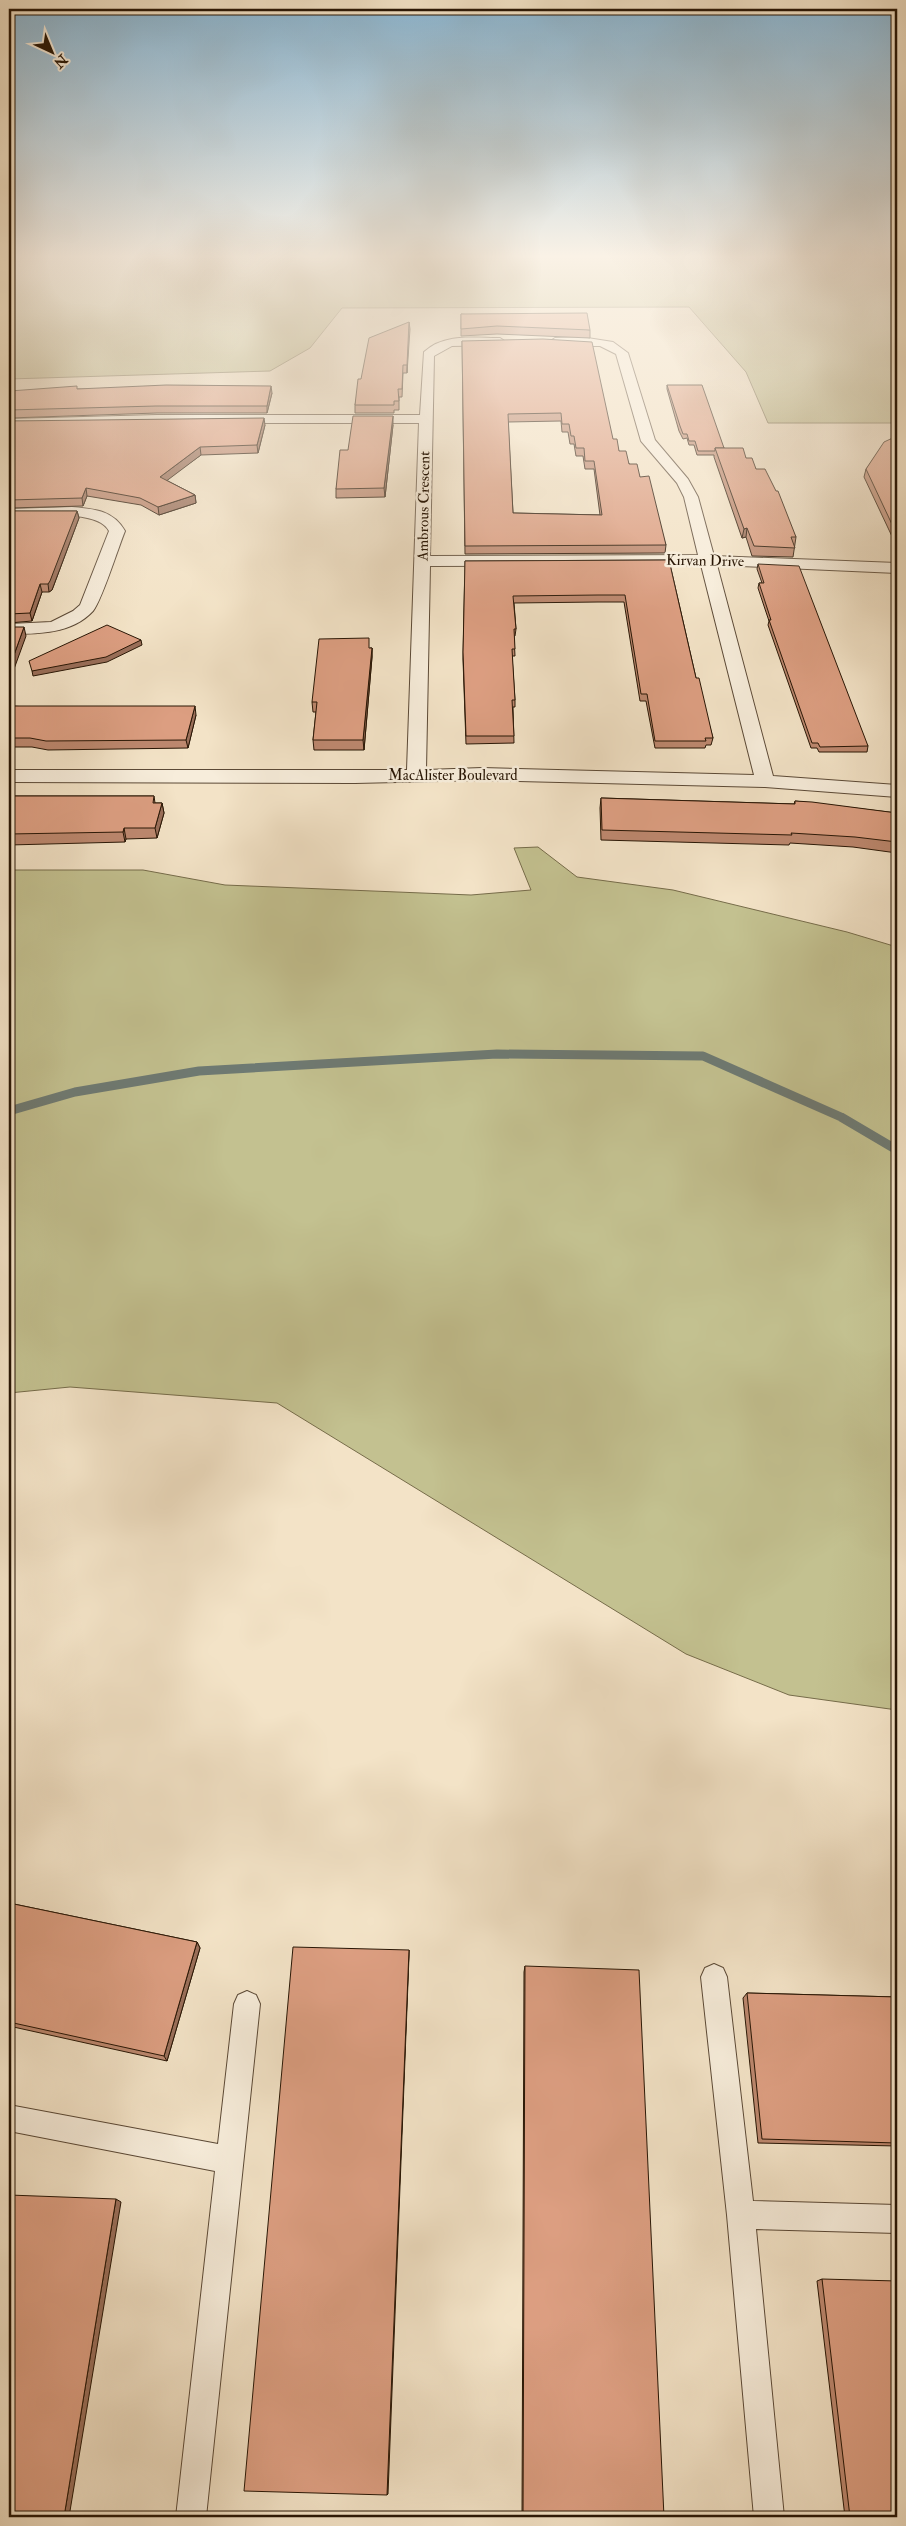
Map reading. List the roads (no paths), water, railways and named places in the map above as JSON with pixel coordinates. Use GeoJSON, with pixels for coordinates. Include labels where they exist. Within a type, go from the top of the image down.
{"type":"FeatureCollection","features":[{"type":"Feature","properties":{"kind":"street","name":"Ambrous Crescent"},"geometry":{"type":"LineString","coordinates":[[416,774],[427,376]]}},
{"type":"Feature","properties":{"kind":"street"},"geometry":{"type":"LineString","coordinates":[[628,376],[643,430],[648,441],[683,482],[691,496],[765,781]]}},
{"type":"Feature","properties":{"kind":"street"},"geometry":{"type":"LineString","coordinates":[[9,423],[157,418],[426,419]]}},
{"type":"Feature","properties":{"kind":"street"},"geometry":{"type":"LineString","coordinates":[[9,513],[90,513],[104,516],[112,522],[117,531],[87,607],[80,615],[48,628],[9,629]]}},
{"type":"Feature","properties":{"kind":"street","name":"Kirvan Drive"},"geometry":{"type":"LineString","coordinates":[[422,560],[707,560],[897,568]]}},
{"type":"Feature","properties":{"kind":"street","name":"MacAlister Boulevard"},"geometry":{"type":"LineString","coordinates":[[9,776],[355,777],[416,774],[765,781],[897,791]]}},
{"type":"Feature","properties":{"kind":"lane"},"geometry":{"type":"LineString","coordinates":[[714,1977],[741,2215],[769,2517]]}},
{"type":"Feature","properties":{"kind":"lane"},"geometry":{"type":"LineString","coordinates":[[192,2517],[247,2004]]}},
{"type":"Feature","properties":{"kind":"lane"},"geometry":{"type":"LineString","coordinates":[[9,2118],[230,2160]]}},
{"type":"Feature","properties":{"kind":"lane"},"geometry":{"type":"LineString","coordinates":[[741,2215],[897,2219]]}},
{"type":"Feature","properties":{"kind":"waterway"},"geometry":{"type":"LineString","coordinates":[[9,1111],[75,1092],[199,1071],[497,1054],[703,1056],[841,1117],[897,1150]]}}]}
